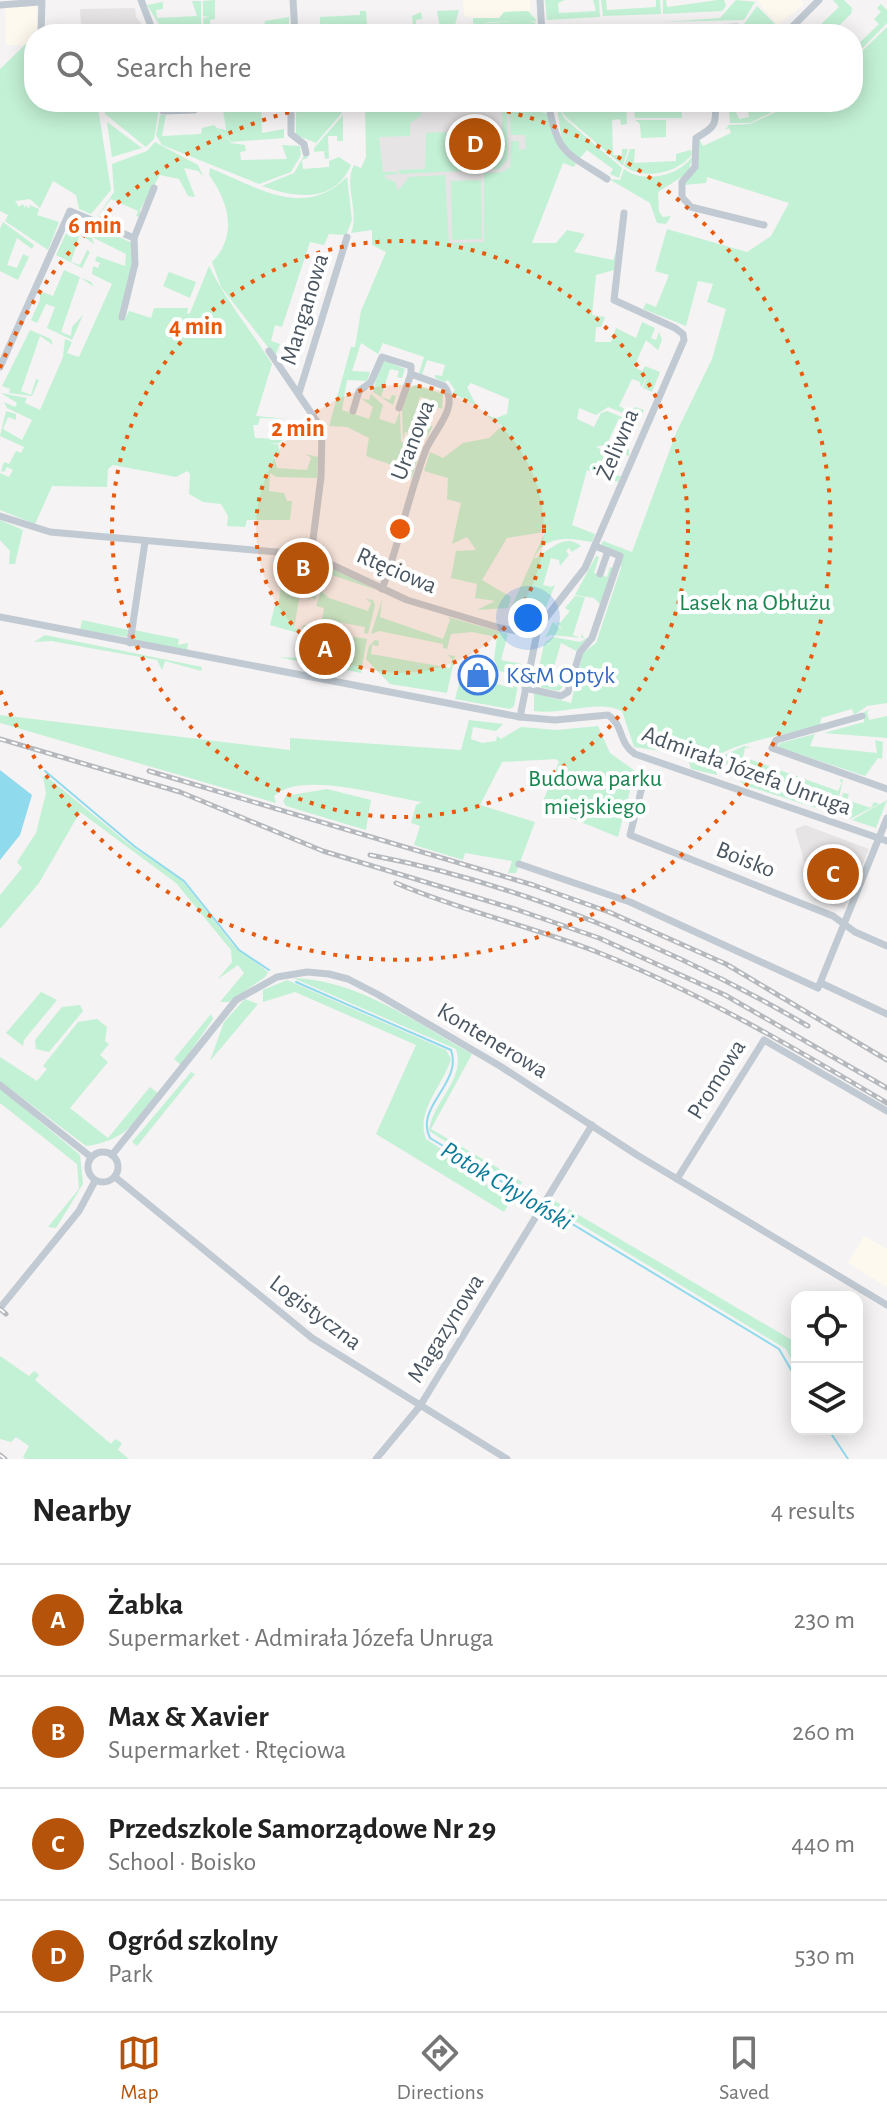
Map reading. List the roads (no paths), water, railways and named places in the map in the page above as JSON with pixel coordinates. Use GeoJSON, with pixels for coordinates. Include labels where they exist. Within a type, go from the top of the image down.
{"type":"FeatureCollection","features":[{"type":"Feature","properties":{"kind":"street"},"geometry":{"type":"LineString","coordinates":[[141,0],[150,24]]}},
{"type":"Feature","properties":{"kind":"street"},"geometry":{"type":"LineString","coordinates":[[293,0],[294,24]]}},
{"type":"Feature","properties":{"kind":"street"},"geometry":{"type":"LineString","coordinates":[[540,0],[542,24]]}},
{"type":"Feature","properties":{"kind":"street"},"geometry":{"type":"LineString","coordinates":[[795,24],[819,0]]}},
{"type":"Feature","properties":{"kind":"street"},"geometry":{"type":"LineString","coordinates":[[0,5],[41,1],[41,24]]}},
{"type":"Feature","properties":{"kind":"street"},"geometry":{"type":"LineString","coordinates":[[291,112],[291,134],[304,144],[306,153]]}},
{"type":"Feature","properties":{"kind":"street"},"geometry":{"type":"LineString","coordinates":[[550,112],[553,130],[563,150],[607,179]]}},
{"type":"Feature","properties":{"kind":"street"},"geometry":{"type":"LineString","coordinates":[[715,112],[716,124],[712,130],[696,138],[695,167],[682,182],[682,197],[691,207],[764,225]]}},
{"type":"Feature","properties":{"kind":"street"},"geometry":{"type":"LineString","coordinates":[[122,317],[135,264],[134,238],[154,188]]}},
{"type":"Feature","properties":{"kind":"street"},"geometry":{"type":"LineString","coordinates":[[0,367],[70,211],[134,238]]}},
{"type":"Feature","properties":{"kind":"street","name":"Żeliwna"},"geometry":{"type":"LineString","coordinates":[[520,717],[536,634],[544,618],[579,578],[595,546],[684,338],[675,328],[614,300],[624,213]]}},
{"type":"Feature","properties":{"kind":"street","name":"Manganowa"},"geometry":{"type":"LineString","coordinates":[[299,393],[347,237]]}},
{"type":"Feature","properties":{"kind":"street","name":"Manganowa"},"geometry":{"type":"LineString","coordinates":[[269,351],[322,433],[321,477],[311,555]]}},
{"type":"Feature","properties":{"kind":"street","name":"Uranowa"},"geometry":{"type":"LineString","coordinates":[[353,411],[359,391],[371,382],[382,357],[408,364],[411,374],[399,408]]}},
{"type":"Feature","properties":{"kind":"street","name":"Uranowa"},"geometry":{"type":"LineString","coordinates":[[382,589],[425,451],[450,403],[444,386],[411,374]]}},
{"type":"Feature","properties":{"kind":"street","name":"Rtęciowa"},"geometry":{"type":"LineString","coordinates":[[0,516],[50,532],[311,555],[382,589],[477,622],[536,634]]}},
{"type":"Feature","properties":{"kind":"street"},"geometry":{"type":"LineString","coordinates":[[130,643],[145,542]]}},
{"type":"Feature","properties":{"kind":"street"},"geometry":{"type":"LineString","coordinates":[[525,688],[561,696],[567,694],[580,652],[592,638],[620,556],[595,546]]}},
{"type":"Feature","properties":{"kind":"street"},"geometry":{"type":"LineString","coordinates":[[600,574],[608,551]]}},
{"type":"Feature","properties":{"kind":"street","name":"Admirała Józefa Unruga"},"geometry":{"type":"LineString","coordinates":[[0,617],[520,717],[555,720],[608,715],[618,724],[624,746],[635,754],[883,840]]}},
{"type":"Feature","properties":{"kind":"street","name":"Admirała Józefa Unruga"},"geometry":{"type":"LineString","coordinates":[[862,716],[776,740],[772,748],[887,789]]}},
{"type":"Feature","properties":{"kind":"street","name":"Boisko"},"geometry":{"type":"LineString","coordinates":[[644,779],[630,835],[833,916],[887,946]]}},
{"type":"Feature","properties":{"kind":"street"},"geometry":{"type":"LineString","coordinates":[[519,864],[630,902],[818,988],[883,840],[887,818]]}},
{"type":"Feature","properties":{"kind":"street","name":"Kontenerowa"},"geometry":{"type":"LineString","coordinates":[[112,1155],[236,1000],[267,981],[307,972],[340,976],[366,988],[887,1305]]}},
{"type":"Feature","properties":{"kind":"street"},"geometry":{"type":"LineString","coordinates":[[821,983],[887,1014]]}},
{"type":"Feature","properties":{"kind":"street","name":"Promowa"},"geometry":{"type":"LineString","coordinates":[[677,1179],[764,1040],[887,1111]]}},
{"type":"Feature","properties":{"kind":"street"},"geometry":{"type":"LineString","coordinates":[[0,1085],[91,1157]]}},
{"type":"Feature","properties":{"kind":"street","name":"Magazynowa"},"geometry":{"type":"LineString","coordinates":[[376,1459],[420,1406],[592,1125]]}},
{"type":"Feature","properties":{"kind":"street"},"geometry":{"type":"LineString","coordinates":[[91,1157],[103,1152],[112,1155],[118,1163],[115,1177],[107,1182],[95,1181]]}},
{"type":"Feature","properties":{"kind":"street"},"geometry":{"type":"LineString","coordinates":[[91,1157],[88,1171],[95,1181]]}},
{"type":"Feature","properties":{"kind":"street","name":"Logistyczna"},"geometry":{"type":"LineString","coordinates":[[115,1177],[312,1338],[507,1459]]}},
{"type":"Feature","properties":{"kind":"street"},"geometry":{"type":"LineString","coordinates":[[0,1308],[79,1211],[95,1181]]}},
{"type":"Feature","properties":{"kind":"water"},"geometry":{"type":"Polygon","coordinates":[[[0,770],[32,795],[20,835],[0,860],[0,770]]]}},
{"type":"Feature","properties":{"kind":"waterway","name":"Potok Chyloński"},"geometry":{"type":"LineString","coordinates":[[45,771],[134,846],[184,881],[239,950],[269,970]]}},
{"type":"Feature","properties":{"kind":"waterway","name":"Potok Chyloński"},"geometry":{"type":"LineString","coordinates":[[296,982],[451,1050],[451,1073],[428,1116],[430,1138],[779,1349],[791,1370]]}},
{"type":"Feature","properties":{"kind":"waterway","name":"Potok Chyloński"},"geometry":{"type":"LineString","coordinates":[[832,1435],[848,1459]]}},
{"type":"Feature","properties":{"kind":"railway"},"geometry":{"type":"LineString","coordinates":[[0,739],[180,792],[323,851],[599,938],[725,995],[887,1088]]}},
{"type":"Feature","properties":{"kind":"railway"},"geometry":{"type":"LineString","coordinates":[[149,771],[533,885],[609,912],[726,964],[887,1060]]}},
{"type":"Feature","properties":{"kind":"railway"},"geometry":{"type":"LineString","coordinates":[[370,855],[483,883],[596,922],[706,971],[808,1026]]}},
{"type":"Feature","properties":{"kind":"railway"},"geometry":{"type":"LineString","coordinates":[[396,883],[572,943],[635,968],[745,1022],[887,1103]]}},
{"type":"Feature","properties":{"kind":"railway"},"geometry":{"type":"LineString","coordinates":[[0,1309],[6,1314]]}},
{"type":"Feature","properties":{"kind":"railway"},"geometry":{"type":"LineString","coordinates":[[0,1455],[5,1459]]}},
{"type":"Feature","properties":{"kind":"place","name":"Ogród szkolny"},"geometry":{"type":"Point","coordinates":[475,144]}},
{"type":"Feature","properties":{"kind":"place","name":"Max & Xavier"},"geometry":{"type":"Point","coordinates":[303,568]}},
{"type":"Feature","properties":{"kind":"place","name":"Żabka"},"geometry":{"type":"Point","coordinates":[325,649]}},
{"type":"Feature","properties":{"kind":"place","name":"K&M Optyk"},"geometry":{"type":"Point","coordinates":[478,675]}},
{"type":"Feature","properties":{"kind":"place","name":"Przedszkole Samorządowe Nr 29"},"geometry":{"type":"Point","coordinates":[833,874]}},
{"type":"Feature","properties":{"kind":"park label","name":"Lasek na Obłużu"},"geometry":{"type":"Point","coordinates":[755,602]}},
{"type":"Feature","properties":{"kind":"park label","name":"Budowa parku miejskiego"},"geometry":{"type":"Point","coordinates":[595,792]}}]}
